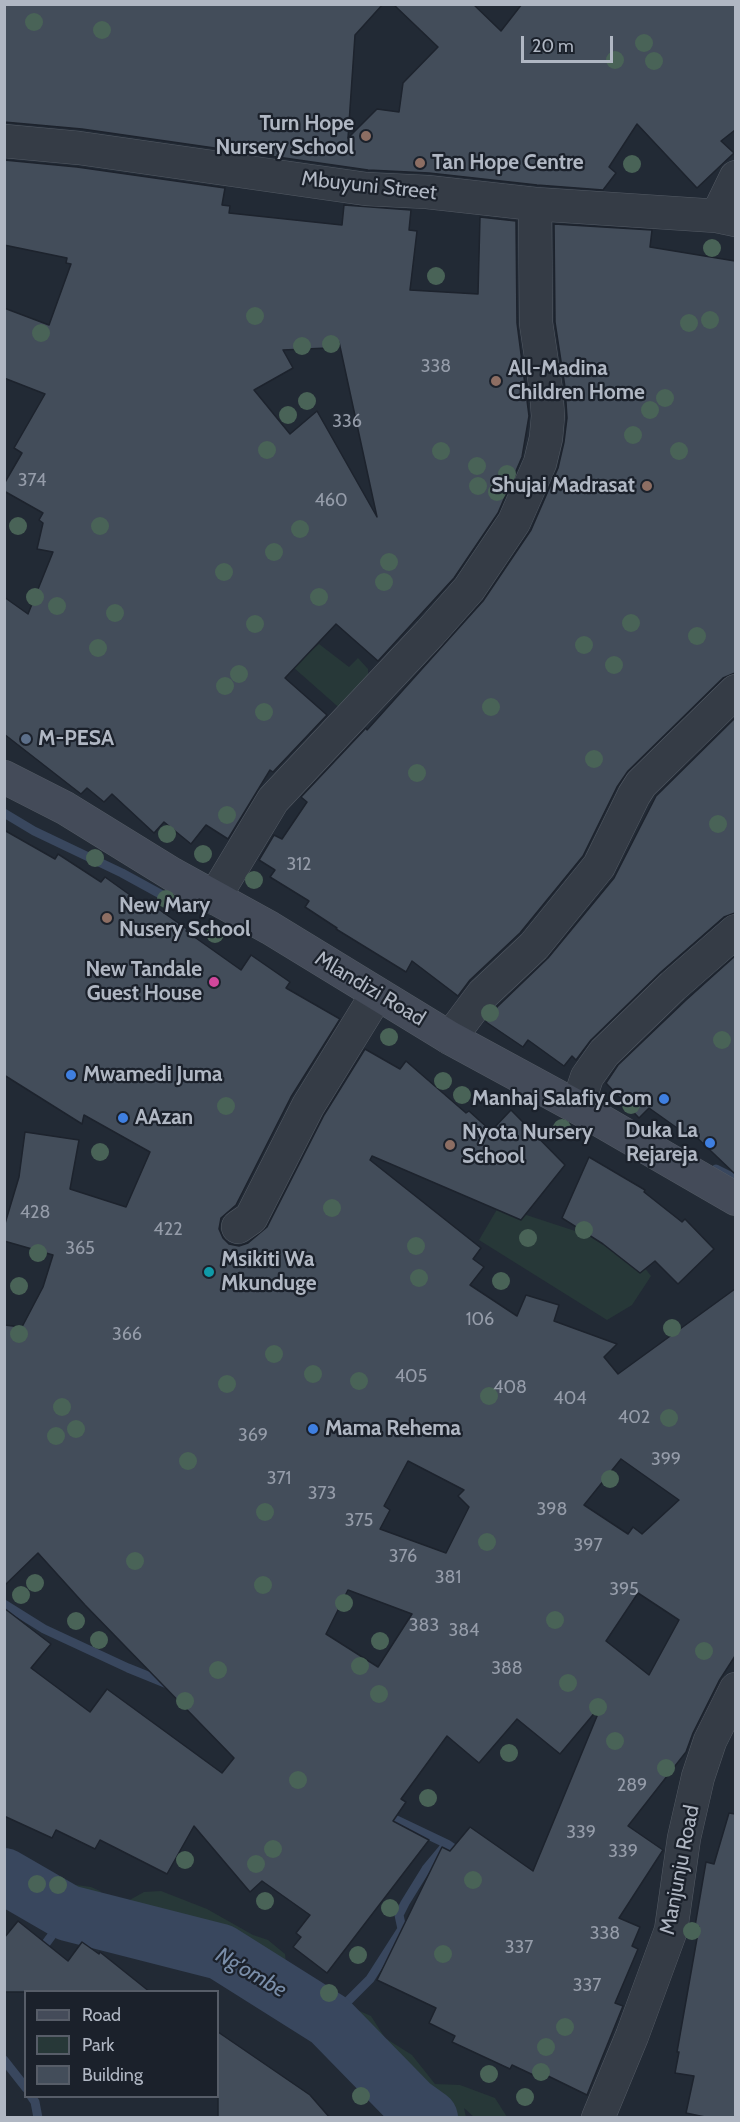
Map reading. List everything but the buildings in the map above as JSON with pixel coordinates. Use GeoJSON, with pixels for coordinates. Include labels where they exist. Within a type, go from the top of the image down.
{"type":"FeatureCollection","features":[{"type":"Feature","properties":{"kind":"street","name":"Mbuyuni Street"},"geometry":{"type":"LineString","coordinates":[[4,141],[91,150],[366,189],[427,192],[535,204],[726,218]]}},
{"type":"Feature","properties":{"kind":"street"},"geometry":{"type":"LineString","coordinates":[[726,218],[735,177]]}},
{"type":"Feature","properties":{"kind":"street"},"geometry":{"type":"LineString","coordinates":[[214,898],[273,800],[469,589],[514,522],[540,463],[548,416],[536,323],[535,204]]}},
{"type":"Feature","properties":{"kind":"street"},"geometry":{"type":"LineString","coordinates":[[450,1038],[483,994],[534,946],[599,866],[641,784],[735,691]]}},
{"type":"Feature","properties":{"kind":"street","name":"Mlandizi Road"},"geometry":{"type":"LineString","coordinates":[[4,777],[65,808],[214,898],[270,928],[450,1038],[577,1107],[735,1199]]}},
{"type":"Feature","properties":{"kind":"street"},"geometry":{"type":"LineString","coordinates":[[577,1107],[587,1077],[604,1053],[673,986],[735,931]]}},
{"type":"Feature","properties":{"kind":"street"},"geometry":{"type":"LineString","coordinates":[[238,1227],[251,1218],[308,1106],[377,994]]}},
{"type":"Feature","properties":{"kind":"street","name":"Manjunju Road"},"geometry":{"type":"LineString","coordinates":[[598,2118],[632,2036],[671,1930],[684,1838],[698,1777],[710,1741],[735,1689]]}},
{"type":"Feature","properties":{"kind":"green space"},"geometry":{"type":"Polygon","coordinates":[[[319,644],[349,667],[358,658],[368,669],[368,680],[344,712],[293,667],[319,644]]]}},
{"type":"Feature","properties":{"kind":"green space"},"geometry":{"type":"Polygon","coordinates":[[[499,1206],[630,1249],[651,1276],[632,1305],[607,1320],[479,1240],[499,1206]]]}},
{"type":"Feature","properties":{"kind":"green space"},"geometry":{"type":"Polygon","coordinates":[[[76,1885],[100,1891],[109,1903],[126,1902],[144,1892],[161,1891],[207,1909],[253,1935],[268,1940],[285,1954],[287,1975],[304,1977],[319,1990],[317,2008],[300,2012],[212,1959],[104,1927],[94,1934],[87,1923],[76,1919],[70,1905],[76,1885]]]}},
{"type":"Feature","properties":{"kind":"green space"},"geometry":{"type":"Polygon","coordinates":[[[346,2005],[371,2016],[385,2038],[412,2055],[435,2084],[460,2085],[495,2098],[507,2117],[474,2117],[464,2108],[466,2117],[417,2117],[401,2103],[379,2056],[356,2035],[334,2025],[346,2005]]]}},
{"type":"Feature","properties":{"kind":"waterway"},"geometry":{"type":"LineString","coordinates":[[4,813],[34,831],[164,896]]}},
{"type":"Feature","properties":{"kind":"waterway"},"geometry":{"type":"LineString","coordinates":[[716,1169],[736,1179]]}},
{"type":"Feature","properties":{"kind":"waterway"},"geometry":{"type":"LineString","coordinates":[[4,1604],[44,1629],[170,1685]]}},
{"type":"Feature","properties":{"kind":"waterway"},"geometry":{"type":"LineString","coordinates":[[384,1814],[447,1844],[463,1855]]}},
{"type":"Feature","properties":{"kind":"waterway"},"geometry":{"type":"LineString","coordinates":[[329,2020],[370,1979],[402,1929],[399,1915],[405,1903],[426,1869],[446,1845]]}},
{"type":"Feature","properties":{"kind":"waterway","name":"Ng'ombe"},"geometry":{"type":"LineString","coordinates":[[4,1876],[68,1913],[221,1952],[329,2020],[412,2105],[430,2118]]}},
{"type":"Feature","properties":{"kind":"waterway"},"geometry":{"type":"LineString","coordinates":[[39,1953],[68,1913]]}},
{"type":"Feature","properties":{"kind":"waterway"},"geometry":{"type":"LineString","coordinates":[[4,2060],[24,2085]]}},
{"type":"Feature","properties":{"kind":"waterway"},"geometry":{"type":"LineString","coordinates":[[32,2098],[38,2118]]}},
{"type":"Feature","properties":{"kind":"place","name":"Turn Hope Nursery School"},"geometry":{"type":"Point","coordinates":[366,136]}},
{"type":"Feature","properties":{"kind":"place","name":"Tan Hope Centre"},"geometry":{"type":"Point","coordinates":[420,163]}},
{"type":"Feature","properties":{"kind":"place","name":"All-Madina Children Home"},"geometry":{"type":"Point","coordinates":[496,381]}},
{"type":"Feature","properties":{"kind":"place","name":"Shujai Madrasat"},"geometry":{"type":"Point","coordinates":[647,486]}},
{"type":"Feature","properties":{"kind":"place","name":"M-PESA"},"geometry":{"type":"Point","coordinates":[26,739]}},
{"type":"Feature","properties":{"kind":"place","name":"New Mary Nusery School"},"geometry":{"type":"Point","coordinates":[107,918]}},
{"type":"Feature","properties":{"kind":"place","name":"New Tandale Guest House"},"geometry":{"type":"Point","coordinates":[214,982]}},
{"type":"Feature","properties":{"kind":"place","name":"Mwamedi Juma"},"geometry":{"type":"Point","coordinates":[71,1075]}},
{"type":"Feature","properties":{"kind":"place","name":"Manhaj Salafiy.Com"},"geometry":{"type":"Point","coordinates":[664,1099]}},
{"type":"Feature","properties":{"kind":"place","name":"AAzan"},"geometry":{"type":"Point","coordinates":[123,1118]}},
{"type":"Feature","properties":{"kind":"place","name":"Duka La Rejareja"},"geometry":{"type":"Point","coordinates":[710,1143]}},
{"type":"Feature","properties":{"kind":"place","name":"Nyota Nursery School"},"geometry":{"type":"Point","coordinates":[450,1145]}},
{"type":"Feature","properties":{"kind":"place","name":"Msikiti Wa Mkunduge"},"geometry":{"type":"Point","coordinates":[209,1272]}},
{"type":"Feature","properties":{"kind":"place","name":"Mama Rehema"},"geometry":{"type":"Point","coordinates":[313,1429]}}]}
